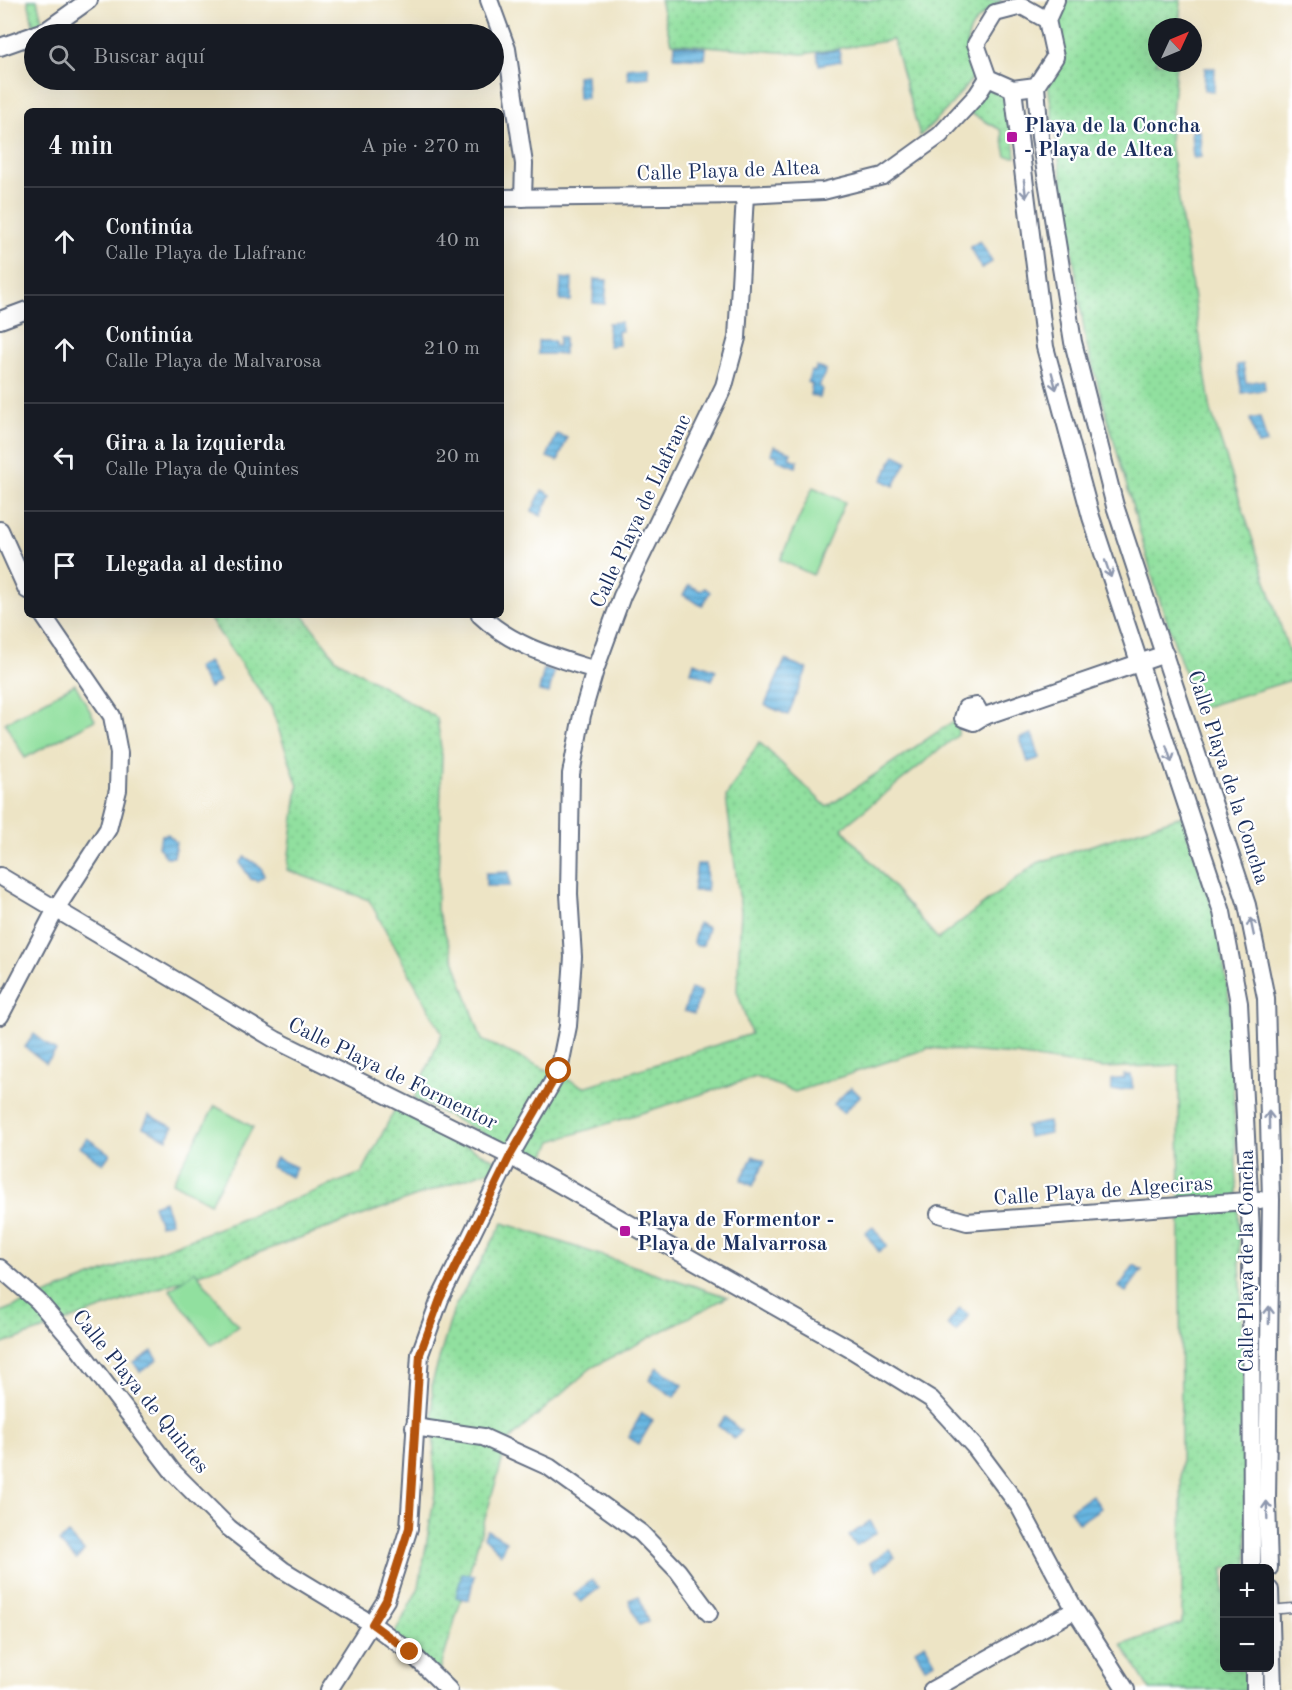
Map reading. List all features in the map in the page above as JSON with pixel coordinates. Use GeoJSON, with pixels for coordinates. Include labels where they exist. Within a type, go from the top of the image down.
{"type":"FeatureCollection","features":[{"type":"Feature","properties":{"kind":"street"},"geometry":{"type":"LineString","coordinates":[[55,24],[88,0]]}},
{"type":"Feature","properties":{"kind":"street"},"geometry":{"type":"LineString","coordinates":[[489,0],[498,24]]}},
{"type":"Feature","properties":{"kind":"street"},"geometry":{"type":"LineString","coordinates":[[1047,20],[1021,3],[995,12],[976,44],[988,78],[1013,89],[1036,86],[1055,57],[1047,20],[1056,0]]}},
{"type":"Feature","properties":{"kind":"street"},"geometry":{"type":"LineString","coordinates":[[0,47],[24,39]]}},
{"type":"Feature","properties":{"kind":"street"},"geometry":{"type":"LineString","coordinates":[[504,41],[524,164],[523,198]]}},
{"type":"Feature","properties":{"kind":"street","name":"Calle Playa de Altea"},"geometry":{"type":"LineString","coordinates":[[504,198],[745,195],[823,191],[883,176],[940,135],[977,95],[988,78]]}},
{"type":"Feature","properties":{"kind":"street","name":"Calle Playa de la Concha"},"geometry":{"type":"LineString","coordinates":[[1036,86],[1040,136],[1072,342],[1115,506],[1247,905],[1266,998],[1271,1200],[1267,1501],[1269,1564]]}},
{"type":"Feature","properties":{"kind":"street","name":"Calle Playa de la Concha"},"geometry":{"type":"LineString","coordinates":[[1013,89],[1045,347],[1091,517],[1222,912],[1239,1003],[1249,1201],[1252,1564]]}},
{"type":"Feature","properties":{"kind":"street","name":"Calle Playa de Llafranc"},"geometry":{"type":"LineString","coordinates":[[329,1690],[386,1600],[409,1528],[420,1354],[440,1299],[510,1156],[559,1071],[568,1026],[573,957],[569,894],[571,774],[595,670],[622,596],[724,386],[737,338],[745,195]]}},
{"type":"Feature","properties":{"kind":"street"},"geometry":{"type":"LineString","coordinates":[[0,321],[24,311]]}},
{"type":"Feature","properties":{"kind":"street"},"geometry":{"type":"LineString","coordinates":[[0,530],[24,583]]}},
{"type":"Feature","properties":{"kind":"street"},"geometry":{"type":"LineString","coordinates":[[0,1016],[56,909],[108,829],[118,790],[119,753],[112,716],[45,618]]}},
{"type":"Feature","properties":{"kind":"street"},"geometry":{"type":"LineString","coordinates":[[483,618],[492,627],[531,649],[595,670]]}},
{"type":"Feature","properties":{"kind":"street"},"geometry":{"type":"LineString","coordinates":[[982,717],[1165,654]]}},
{"type":"Feature","properties":{"kind":"street","name":"Calle Playa de Formentor"},"geometry":{"type":"LineString","coordinates":[[0,876],[276,1040],[510,1156],[852,1350],[931,1399],[974,1446],[1019,1506],[1074,1610],[1126,1690]]}},
{"type":"Feature","properties":{"kind":"street","name":"Calle Playa de Algeciras"},"geometry":{"type":"LineString","coordinates":[[939,1214],[967,1222],[1271,1200]]}},
{"type":"Feature","properties":{"kind":"street","name":"Calle Playa de Quintes"},"geometry":{"type":"LineString","coordinates":[[0,1268],[38,1301],[76,1345],[173,1472],[229,1528],[283,1570],[372,1624],[410,1652],[449,1690]]}},
{"type":"Feature","properties":{"kind":"street"},"geometry":{"type":"LineString","coordinates":[[414,1427],[483,1437],[549,1467],[641,1533],[678,1571],[709,1613]]}},
{"type":"Feature","properties":{"kind":"street"},"geometry":{"type":"LineString","coordinates":[[932,1690],[1074,1610]]}},
{"type":"Feature","properties":{"kind":"street"},"geometry":{"type":"LineString","coordinates":[[1270,1618],[1273,1690]]}},
{"type":"Feature","properties":{"kind":"street"},"geometry":{"type":"LineString","coordinates":[[1255,1672],[1255,1690]]}},
{"type":"Feature","properties":{"kind":"lane"},"geometry":{"type":"LineString","coordinates":[[1274,1610],[1292,1608]]}},
{"type":"Feature","properties":{"kind":"green space"},"geometry":{"type":"Polygon","coordinates":[[[28,0],[37,0],[43,24],[33,24],[28,0]]]}},
{"type":"Feature","properties":{"kind":"green space"},"geometry":{"type":"Polygon","coordinates":[[[660,0],[1002,1],[976,21],[968,35],[969,57],[976,74],[950,106],[920,136],[893,40],[803,54],[671,43],[660,0]]]}},
{"type":"Feature","properties":{"kind":"green space"},"geometry":{"type":"Polygon","coordinates":[[[1066,0],[1181,0],[1180,18],[1148,18],[1148,72],[1175,72],[1170,142],[1211,411],[1292,661],[1292,680],[1197,709],[1156,589],[1086,343],[1048,85],[1065,59],[1055,21],[1066,0]]]}},
{"type":"Feature","properties":{"kind":"green space"},"geometry":{"type":"Polygon","coordinates":[[[990,84],[1009,91],[1016,157],[1006,156],[1001,130],[968,112],[990,84]]]}},
{"type":"Feature","properties":{"kind":"green space"},"geometry":{"type":"Polygon","coordinates":[[[813,487],[845,502],[813,575],[780,560],[813,487]]]}},
{"type":"Feature","properties":{"kind":"green space"},"geometry":{"type":"Polygon","coordinates":[[[209,618],[305,618],[336,659],[437,718],[442,756],[437,910],[482,1040],[584,1087],[751,1034],[737,991],[741,911],[726,797],[759,742],[827,807],[958,718],[958,735],[842,828],[938,939],[1037,863],[1182,816],[1218,925],[1230,1005],[1245,1390],[1247,1564],[1220,1564],[1220,1672],[1247,1672],[1247,1690],[1150,1690],[1122,1645],[1182,1623],[1179,1065],[1103,1068],[1015,1055],[929,1048],[795,1092],[756,1077],[552,1141],[542,1163],[414,1099],[442,1033],[369,900],[287,870],[298,786],[271,707],[209,618]]]}},
{"type":"Feature","properties":{"kind":"green space"},"geometry":{"type":"Polygon","coordinates":[[[75,684],[95,720],[25,758],[5,723],[75,684]]]}},
{"type":"Feature","properties":{"kind":"green space"},"geometry":{"type":"Polygon","coordinates":[[[215,1106],[253,1127],[210,1203],[172,1182],[215,1106]]]}},
{"type":"Feature","properties":{"kind":"green space"},"geometry":{"type":"Polygon","coordinates":[[[395,1109],[504,1165],[0,1345],[0,1312],[362,1173],[395,1109]]]}},
{"type":"Feature","properties":{"kind":"green space"},"geometry":{"type":"Polygon","coordinates":[[[503,1223],[728,1297],[591,1368],[508,1441],[439,1674],[394,1635],[419,1587],[435,1493],[432,1383],[454,1308],[503,1223]]]}},
{"type":"Feature","properties":{"kind":"green space"},"geometry":{"type":"Polygon","coordinates":[[[195,1271],[238,1326],[212,1345],[170,1290],[195,1271]]]}},
{"type":"Feature","properties":{"kind":"water"},"geometry":{"type":"Polygon","coordinates":[[[675,45],[706,48],[705,59],[674,57],[675,45]]]}},
{"type":"Feature","properties":{"kind":"water"},"geometry":{"type":"Polygon","coordinates":[[[839,50],[841,61],[819,65],[817,53],[839,50]]]}},
{"type":"Feature","properties":{"kind":"water"},"geometry":{"type":"Polygon","coordinates":[[[648,66],[649,77],[628,79],[627,68],[648,66]]]}},
{"type":"Feature","properties":{"kind":"water"},"geometry":{"type":"Polygon","coordinates":[[[1205,68],[1215,68],[1214,91],[1204,90],[1205,68]]]}},
{"type":"Feature","properties":{"kind":"water"},"geometry":{"type":"Polygon","coordinates":[[[586,75],[587,98],[578,99],[577,76],[586,75]]]}},
{"type":"Feature","properties":{"kind":"water"},"geometry":{"type":"Polygon","coordinates":[[[1191,131],[1200,131],[1201,157],[1193,158],[1191,131]]]}},
{"type":"Feature","properties":{"kind":"water"},"geometry":{"type":"Polygon","coordinates":[[[980,241],[992,262],[982,268],[970,247],[980,241]]]}},
{"type":"Feature","properties":{"kind":"water"},"geometry":{"type":"Polygon","coordinates":[[[561,278],[572,279],[571,301],[560,301],[561,278]]]}},
{"type":"Feature","properties":{"kind":"water"},"geometry":{"type":"Polygon","coordinates":[[[594,279],[607,280],[605,304],[593,303],[594,279]]]}},
{"type":"Feature","properties":{"kind":"water"},"geometry":{"type":"Polygon","coordinates":[[[621,322],[622,331],[618,331],[619,345],[609,346],[608,323],[621,322]]]}},
{"type":"Feature","properties":{"kind":"water"},"geometry":{"type":"Polygon","coordinates":[[[559,337],[564,337],[564,354],[538,354],[538,341],[554,341],[554,346],[558,346],[559,337]]]}},
{"type":"Feature","properties":{"kind":"water"},"geometry":{"type":"Polygon","coordinates":[[[1243,364],[1246,383],[1264,380],[1265,390],[1242,393],[1237,365],[1243,364]]]}},
{"type":"Feature","properties":{"kind":"water"},"geometry":{"type":"Polygon","coordinates":[[[816,367],[826,370],[819,387],[822,388],[820,398],[810,395],[812,384],[808,382],[811,371],[815,372],[816,367]]]}},
{"type":"Feature","properties":{"kind":"water"},"geometry":{"type":"Polygon","coordinates":[[[1260,417],[1267,443],[1258,445],[1250,419],[1260,417]]]}},
{"type":"Feature","properties":{"kind":"water"},"geometry":{"type":"Polygon","coordinates":[[[557,434],[567,438],[558,461],[547,457],[557,434]]]}},
{"type":"Feature","properties":{"kind":"water"},"geometry":{"type":"Polygon","coordinates":[[[774,446],[791,452],[789,458],[798,461],[796,467],[777,460],[777,456],[771,454],[774,446]]]}},
{"type":"Feature","properties":{"kind":"water"},"geometry":{"type":"Polygon","coordinates":[[[895,455],[907,461],[894,486],[882,480],[895,455]]]}},
{"type":"Feature","properties":{"kind":"water"},"geometry":{"type":"Polygon","coordinates":[[[542,490],[551,495],[541,516],[532,511],[542,490]]]}},
{"type":"Feature","properties":{"kind":"water"},"geometry":{"type":"Polygon","coordinates":[[[689,585],[700,591],[705,588],[710,592],[702,606],[683,595],[689,585]]]}},
{"type":"Feature","properties":{"kind":"water"},"geometry":{"type":"Polygon","coordinates":[[[785,660],[807,669],[788,715],[765,705],[785,660]]]}},
{"type":"Feature","properties":{"kind":"water"},"geometry":{"type":"Polygon","coordinates":[[[208,662],[220,681],[209,688],[197,668],[208,662]]]}},
{"type":"Feature","properties":{"kind":"water"},"geometry":{"type":"Polygon","coordinates":[[[694,662],[716,670],[712,680],[691,672],[694,662]]]}},
{"type":"Feature","properties":{"kind":"water"},"geometry":{"type":"Polygon","coordinates":[[[544,669],[554,672],[549,693],[539,691],[544,669]]]}},
{"type":"Feature","properties":{"kind":"water"},"geometry":{"type":"Polygon","coordinates":[[[1032,734],[1040,758],[1028,762],[1020,738],[1032,734]]]}},
{"type":"Feature","properties":{"kind":"water"},"geometry":{"type":"Polygon","coordinates":[[[168,834],[176,842],[174,857],[166,857],[158,846],[162,835],[168,834]]]}},
{"type":"Feature","properties":{"kind":"water"},"geometry":{"type":"Polygon","coordinates":[[[245,857],[261,867],[264,876],[257,881],[251,879],[240,863],[245,857]]]}},
{"type":"Feature","properties":{"kind":"water"},"geometry":{"type":"Polygon","coordinates":[[[697,864],[706,864],[707,891],[693,891],[697,864]]]}},
{"type":"Feature","properties":{"kind":"water"},"geometry":{"type":"Polygon","coordinates":[[[509,872],[510,886],[486,886],[486,873],[509,872]]]}},
{"type":"Feature","properties":{"kind":"water"},"geometry":{"type":"Polygon","coordinates":[[[698,923],[708,928],[703,945],[697,946],[693,942],[698,923]]]}},
{"type":"Feature","properties":{"kind":"water"},"geometry":{"type":"Polygon","coordinates":[[[691,989],[701,992],[694,1014],[684,1011],[691,989]]]}},
{"type":"Feature","properties":{"kind":"water"},"geometry":{"type":"Polygon","coordinates":[[[34,1034],[56,1051],[46,1063],[25,1047],[34,1034]]]}},
{"type":"Feature","properties":{"kind":"water"},"geometry":{"type":"Polygon","coordinates":[[[1124,1075],[1131,1075],[1133,1088],[1112,1091],[1111,1080],[1125,1078],[1124,1075]]]}},
{"type":"Feature","properties":{"kind":"water"},"geometry":{"type":"Polygon","coordinates":[[[851,1087],[860,1096],[843,1113],[834,1104],[851,1087]]]}},
{"type":"Feature","properties":{"kind":"water"},"geometry":{"type":"Polygon","coordinates":[[[149,1115],[173,1127],[167,1139],[143,1127],[149,1115]]]}},
{"type":"Feature","properties":{"kind":"water"},"geometry":{"type":"Polygon","coordinates":[[[1048,1122],[1050,1133],[1028,1137],[1026,1126],[1048,1122]]]}},
{"type":"Feature","properties":{"kind":"water"},"geometry":{"type":"Polygon","coordinates":[[[87,1138],[110,1154],[103,1164],[80,1147],[87,1138]]]}},
{"type":"Feature","properties":{"kind":"water"},"geometry":{"type":"Polygon","coordinates":[[[753,1156],[765,1161],[753,1186],[741,1180],[753,1156]]]}},
{"type":"Feature","properties":{"kind":"water"},"geometry":{"type":"Polygon","coordinates":[[[276,1158],[296,1167],[291,1177],[271,1167],[276,1158]]]}},
{"type":"Feature","properties":{"kind":"water"},"geometry":{"type":"Polygon","coordinates":[[[164,1201],[171,1222],[160,1225],[153,1205],[164,1201]]]}},
{"type":"Feature","properties":{"kind":"water"},"geometry":{"type":"Polygon","coordinates":[[[873,1227],[887,1246],[879,1252],[865,1233],[873,1227]]]}},
{"type":"Feature","properties":{"kind":"water"},"geometry":{"type":"Polygon","coordinates":[[[1134,1265],[1142,1270],[1126,1292],[1119,1287],[1134,1265]]]}},
{"type":"Feature","properties":{"kind":"water"},"geometry":{"type":"Polygon","coordinates":[[[960,1308],[969,1315],[956,1332],[947,1325],[960,1308]]]}},
{"type":"Feature","properties":{"kind":"water"},"geometry":{"type":"Polygon","coordinates":[[[152,1351],[158,1360],[140,1372],[134,1363],[152,1351]]]}},
{"type":"Feature","properties":{"kind":"water"},"geometry":{"type":"Polygon","coordinates":[[[657,1367],[683,1385],[674,1397],[649,1380],[657,1367]]]}},
{"type":"Feature","properties":{"kind":"water"},"geometry":{"type":"Polygon","coordinates":[[[642,1413],[653,1420],[639,1444],[628,1437],[642,1413]]]}},
{"type":"Feature","properties":{"kind":"water"},"geometry":{"type":"Polygon","coordinates":[[[725,1417],[741,1431],[734,1439],[718,1426],[725,1417]]]}},
{"type":"Feature","properties":{"kind":"water"},"geometry":{"type":"Polygon","coordinates":[[[1092,1495],[1101,1508],[1079,1523],[1070,1510],[1092,1495]]]}},
{"type":"Feature","properties":{"kind":"water"},"geometry":{"type":"Polygon","coordinates":[[[870,1521],[877,1532],[856,1546],[849,1536],[870,1521]]]}},
{"type":"Feature","properties":{"kind":"water"},"geometry":{"type":"Polygon","coordinates":[[[487,1530],[506,1541],[501,1554],[484,1537],[487,1530]]]}},
{"type":"Feature","properties":{"kind":"water"},"geometry":{"type":"Polygon","coordinates":[[[68,1534],[84,1551],[76,1560],[59,1542],[68,1534]]]}},
{"type":"Feature","properties":{"kind":"water"},"geometry":{"type":"Polygon","coordinates":[[[889,1549],[895,1557],[876,1571],[870,1563],[889,1549]]]}},
{"type":"Feature","properties":{"kind":"water"},"geometry":{"type":"Polygon","coordinates":[[[462,1573],[474,1575],[469,1600],[456,1597],[462,1573]]]}},
{"type":"Feature","properties":{"kind":"water"},"geometry":{"type":"Polygon","coordinates":[[[592,1580],[599,1588],[581,1602],[574,1594],[592,1580]]]}},
{"type":"Feature","properties":{"kind":"water"},"geometry":{"type":"Polygon","coordinates":[[[639,1596],[648,1622],[639,1625],[629,1600],[639,1596]]]}},
{"type":"Feature","properties":{"kind":"water"},"geometry":{"type":"Polygon","coordinates":[[[925,1644],[935,1662],[925,1667],[915,1650],[925,1644]]]}},
{"type":"Feature","properties":{"kind":"place","name":"Playa de la Concha - Playa de Altea"},"geometry":{"type":"Point","coordinates":[1012,137]}},
{"type":"Feature","properties":{"kind":"place","name":"Playa de Formentor - Playa de Malvarrosa"},"geometry":{"type":"Point","coordinates":[625,1231]}},
{"type":"Feature","properties":{"kind":"route"},"geometry":{"type":"LineString","coordinates":[[410,1652],[372,1624],[386,1600],[409,1528],[420,1354],[440,1299],[510,1156],[559,1071]]}}]}
